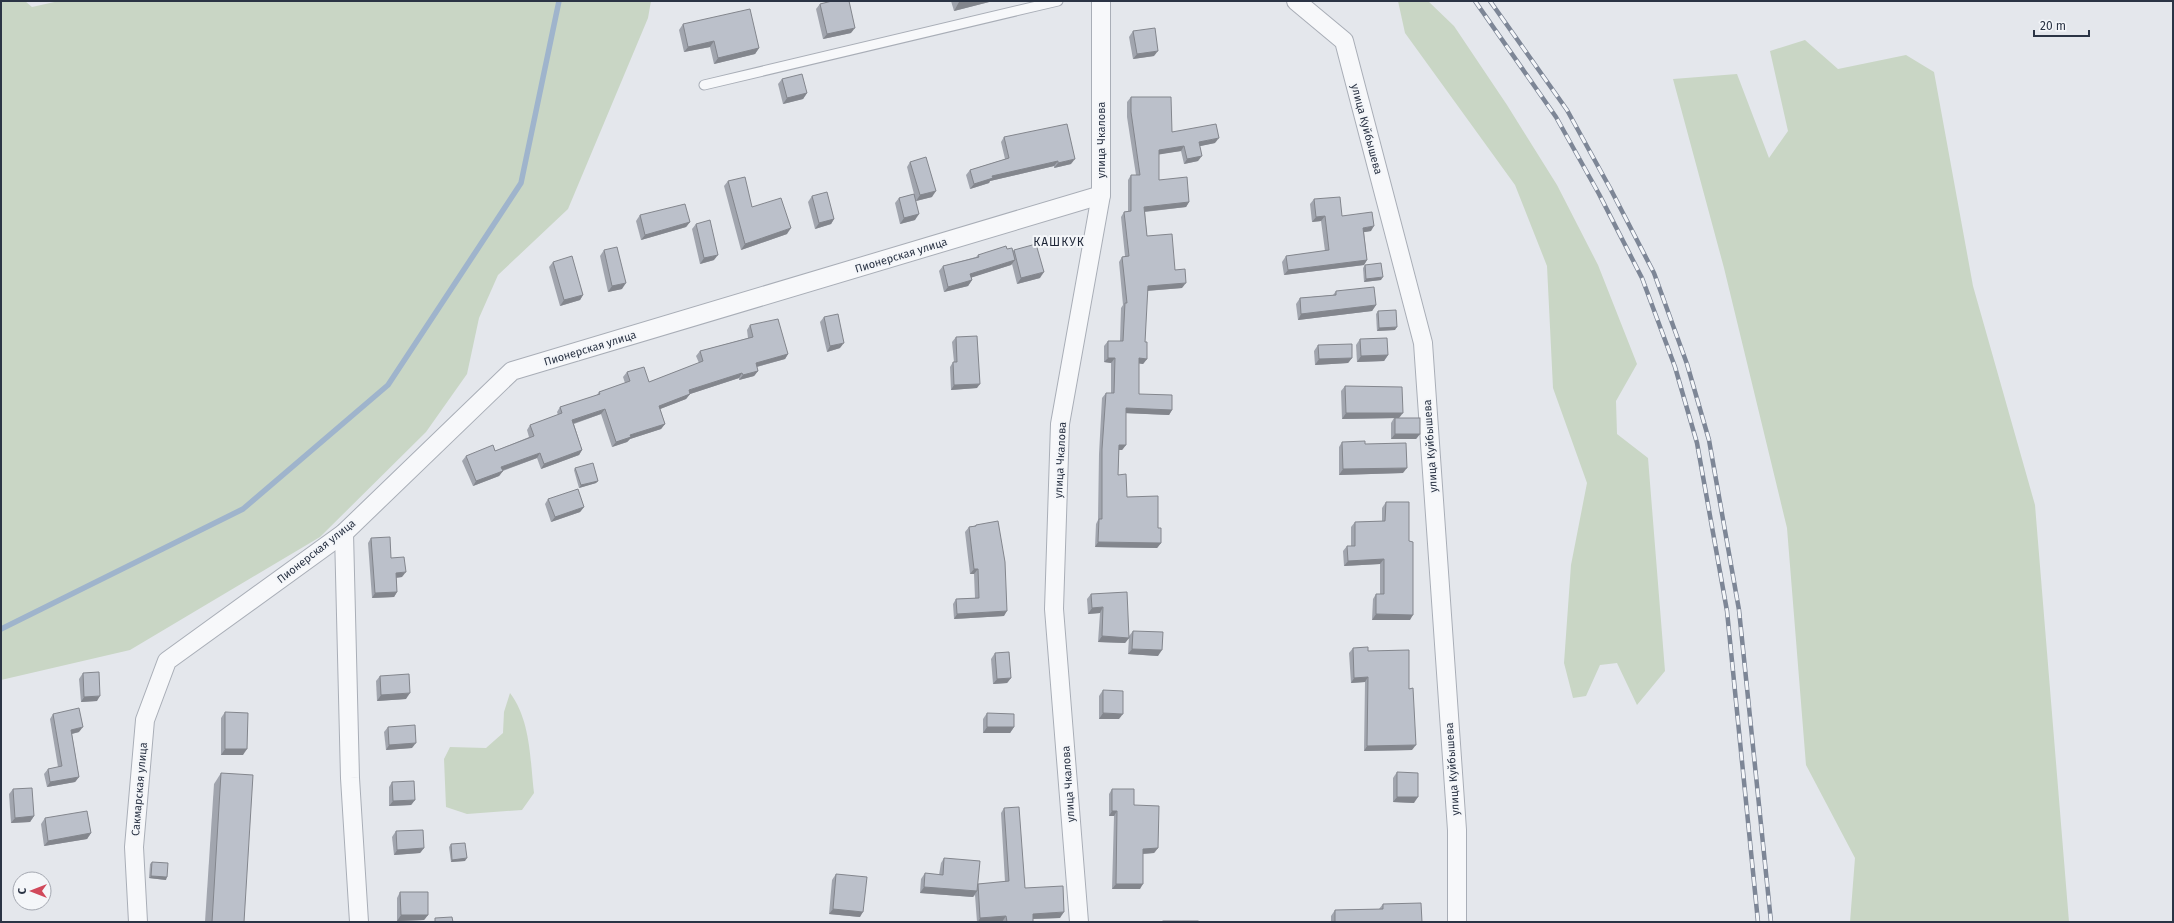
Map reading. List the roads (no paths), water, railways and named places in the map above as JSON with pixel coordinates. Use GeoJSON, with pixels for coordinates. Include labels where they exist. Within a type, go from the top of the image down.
{"type":"FeatureCollection","features":[{"type":"Feature","properties":{"kind":"street","name":"улица Чкалова"},"geometry":{"type":"LineString","coordinates":[[1078,922],[1054,609],[1060,424],[1101,195],[1101,1]]}},
{"type":"Feature","properties":{"kind":"street","name":"улица Куйбышева"},"geometry":{"type":"LineString","coordinates":[[1296,1],[1344,41],[1423,343],[1457,830],[1457,922]]}},
{"type":"Feature","properties":{"kind":"street","name":"Пионерская улица"},"geometry":{"type":"LineString","coordinates":[[167,661],[344,533],[512,372],[1101,195]]}},
{"type":"Feature","properties":{"kind":"street"},"geometry":{"type":"LineString","coordinates":[[344,533],[350,778],[359,922]]}},
{"type":"Feature","properties":{"kind":"street","name":"Сакмарская улица"},"geometry":{"type":"LineString","coordinates":[[138,922],[134,847],[145,720],[167,661]]}},
{"type":"Feature","properties":{"kind":"lane"},"geometry":{"type":"LineString","coordinates":[[704,85],[1058,1]]}},
{"type":"Feature","properties":{"kind":"waterway"},"geometry":{"type":"LineString","coordinates":[[1,629],[243,509],[388,385],[521,183],[559,1]]}},
{"type":"Feature","properties":{"kind":"railway"},"geometry":{"type":"LineString","coordinates":[[1475,1],[1556,117],[1599,194],[1642,278],[1675,367],[1697,443],[1727,611],[1758,922]]}},
{"type":"Feature","properties":{"kind":"railway"},"geometry":{"type":"LineString","coordinates":[[1490,1],[1567,110],[1610,188],[1654,273],[1687,364],[1709,440],[1739,610],[1771,922]]}},
{"type":"Feature","properties":{"kind":"district","name":"КАШКУК"},"geometry":{"type":"Point","coordinates":[1059,242]}}]}
